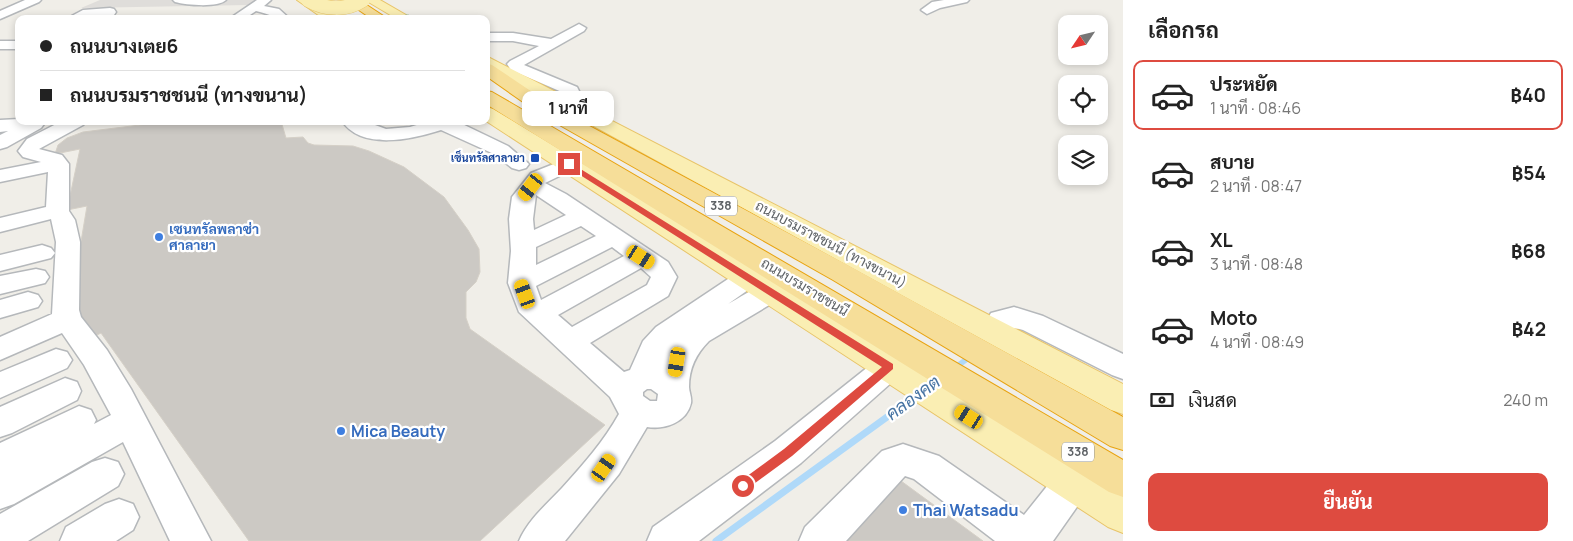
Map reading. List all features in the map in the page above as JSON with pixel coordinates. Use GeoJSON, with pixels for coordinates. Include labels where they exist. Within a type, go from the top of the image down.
{"type":"FeatureCollection","features":[{"type":"Feature","properties":{"kind":"highway"},"geometry":{"type":"LineString","coordinates":[[326,0],[350,15]]}},
{"type":"Feature","properties":{"kind":"highway"},"geometry":{"type":"LineString","coordinates":[[350,0],[375,15]]}},
{"type":"Feature","properties":{"kind":"highway"},"geometry":{"type":"LineString","coordinates":[[490,71],[549,111]]}},
{"type":"Feature","properties":{"kind":"highway","name":"ถนนบรมราชชนนี"},"geometry":{"type":"LineString","coordinates":[[490,80],[842,274],[977,327],[1019,360],[1123,435]]}},
{"type":"Feature","properties":{"kind":"highway","name":"ถนนบรมราชชนนี"},"geometry":{"type":"LineString","coordinates":[[490,98],[865,322],[1123,480]]}},
{"type":"Feature","properties":{"kind":"main road"},"geometry":{"type":"LineString","coordinates":[[303,0],[327,15]]}},
{"type":"Feature","properties":{"kind":"main road"},"geometry":{"type":"LineString","coordinates":[[308,0],[320,6],[333,7],[350,6],[363,0]]}},
{"type":"Feature","properties":{"kind":"main road"},"geometry":{"type":"LineString","coordinates":[[371,0],[404,15]]}},
{"type":"Feature","properties":{"kind":"main road","name":"ถนนบรมราชชนนี (ทางขนาน)"},"geometry":{"type":"LineString","coordinates":[[490,63],[977,327]]}},
{"type":"Feature","properties":{"kind":"main road","name":"338"},"geometry":{"type":"LineString","coordinates":[[490,115],[1123,514]]}},
{"type":"Feature","properties":{"kind":"main road","name":"338"},"geometry":{"type":"LineString","coordinates":[[1019,360],[1123,400]]}},
{"type":"Feature","properties":{"kind":"street"},"geometry":{"type":"LineString","coordinates":[[0,15],[35,0]]}},
{"type":"Feature","properties":{"kind":"street"},"geometry":{"type":"LineString","coordinates":[[179,0],[190,2],[220,0]]}},
{"type":"Feature","properties":{"kind":"street"},"geometry":{"type":"LineString","coordinates":[[927,10],[936,5],[963,0]]}},
{"type":"Feature","properties":{"kind":"street"},"geometry":{"type":"LineString","coordinates":[[81,15],[110,12]]}},
{"type":"Feature","properties":{"kind":"street"},"geometry":{"type":"LineString","coordinates":[[259,12],[275,12],[279,15]]}},
{"type":"Feature","properties":{"kind":"street"},"geometry":{"type":"LineString","coordinates":[[571,91],[516,67],[515,64],[579,28]]}},
{"type":"Feature","properties":{"kind":"street"},"geometry":{"type":"LineString","coordinates":[[490,32],[553,44]]}},
{"type":"Feature","properties":{"kind":"street"},"geometry":{"type":"LineString","coordinates":[[490,36],[516,37]]}},
{"type":"Feature","properties":{"kind":"street"},"geometry":{"type":"LineString","coordinates":[[0,45],[15,45]]}},
{"type":"Feature","properties":{"kind":"street"},"geometry":{"type":"LineString","coordinates":[[1,140],[47,125]]}},
{"type":"Feature","properties":{"kind":"street"},"geometry":{"type":"LineString","coordinates":[[52,160],[28,151],[34,143],[69,125]]}},
{"type":"Feature","properties":{"kind":"street"},"geometry":{"type":"LineString","coordinates":[[356,125],[378,135],[394,136],[437,125]]}},
{"type":"Feature","properties":{"kind":"street"},"geometry":{"type":"LineString","coordinates":[[443,125],[501,150],[519,164]]}},
{"type":"Feature","properties":{"kind":"street"},"geometry":{"type":"LineString","coordinates":[[0,165],[52,160]]}},
{"type":"Feature","properties":{"kind":"street"},"geometry":{"type":"LineString","coordinates":[[0,176],[52,160]]}},
{"type":"Feature","properties":{"kind":"street"},"geometry":{"type":"LineString","coordinates":[[0,309],[39,237],[52,160]]}},
{"type":"Feature","properties":{"kind":"street"},"geometry":{"type":"LineString","coordinates":[[569,164],[538,177],[523,197],[521,283],[529,305],[538,314],[576,337],[644,390]]}},
{"type":"Feature","properties":{"kind":"street"},"geometry":{"type":"LineString","coordinates":[[531,187],[539,188],[583,216],[659,268],[664,277],[658,290],[576,337]]}},
{"type":"Feature","properties":{"kind":"street"},"geometry":{"type":"LineString","coordinates":[[0,192],[39,237]]}},
{"type":"Feature","properties":{"kind":"street"},"geometry":{"type":"LineString","coordinates":[[521,219],[558,200]]}},
{"type":"Feature","properties":{"kind":"street"},"geometry":{"type":"LineString","coordinates":[[0,207],[39,237]]}},
{"type":"Feature","properties":{"kind":"street"},"geometry":{"type":"LineString","coordinates":[[523,244],[583,216]]}},
{"type":"Feature","properties":{"kind":"street"},"geometry":{"type":"LineString","coordinates":[[0,263],[62,220],[68,242],[65,310],[67,319],[96,358],[131,421],[191,541]]}},
{"type":"Feature","properties":{"kind":"street"},"geometry":{"type":"LineString","coordinates":[[0,224],[39,237]]}},
{"type":"Feature","properties":{"kind":"street"},"geometry":{"type":"LineString","coordinates":[[0,242],[39,237]]}},
{"type":"Feature","properties":{"kind":"street"},"geometry":{"type":"LineString","coordinates":[[0,285],[39,237]]}},
{"type":"Feature","properties":{"kind":"street"},"geometry":{"type":"LineString","coordinates":[[521,283],[613,237]]}},
{"type":"Feature","properties":{"kind":"street"},"geometry":{"type":"LineString","coordinates":[[538,314],[641,257]]}},
{"type":"Feature","properties":{"kind":"street"},"geometry":{"type":"LineString","coordinates":[[539,541],[604,468],[628,432],[644,390],[649,356],[657,343],[666,334],[760,284]]}},
{"type":"Feature","properties":{"kind":"street"},"geometry":{"type":"LineString","coordinates":[[977,327],[1014,317],[1033,323],[1123,367]]}},
{"type":"Feature","properties":{"kind":"street"},"geometry":{"type":"LineString","coordinates":[[0,349],[14,338],[67,319]]}},
{"type":"Feature","properties":{"kind":"street"},"geometry":{"type":"LineString","coordinates":[[0,386],[56,360]]}},
{"type":"Feature","properties":{"kind":"street"},"geometry":{"type":"LineString","coordinates":[[667,541],[788,452],[894,370]]}},
{"type":"Feature","properties":{"kind":"street"},"geometry":{"type":"LineString","coordinates":[[0,422],[72,406],[0,460]]}},
{"type":"Feature","properties":{"kind":"street"},"geometry":{"type":"LineString","coordinates":[[0,492],[131,421]]}},
{"type":"Feature","properties":{"kind":"street"},"geometry":{"type":"LineString","coordinates":[[819,541],[895,462],[903,460],[926,467],[1028,541],[1073,482]]}},
{"type":"Feature","properties":{"kind":"street"},"geometry":{"type":"LineString","coordinates":[[0,536],[106,474]]}},
{"type":"Feature","properties":{"kind":"street"},"geometry":{"type":"LineString","coordinates":[[80,541],[119,517]]}},
{"type":"Feature","properties":{"kind":"shaded area"},"geometry":{"type":"Polygon","coordinates":[[[100,0],[256,0],[248,5],[81,8],[100,0]]]}},
{"type":"Feature","properties":{"kind":"building"},"geometry":{"type":"Polygon","coordinates":[[[139,125],[282,125],[286,138],[303,137],[308,143],[314,145],[353,146],[404,167],[444,197],[479,249],[480,272],[476,282],[466,292],[466,318],[470,329],[605,425],[480,541],[249,541],[101,333],[95,336],[71,301],[87,206],[67,210],[80,149],[55,154],[58,145],[67,138],[83,132],[139,125]]]}},
{"type":"Feature","properties":{"kind":"building","name":"Thai Watsadu"},"geometry":{"type":"Polygon","coordinates":[[[897,478],[983,541],[835,541],[897,478]]]}},
{"type":"Feature","properties":{"kind":"waterway","name":"คลองคต"},"geometry":{"type":"LineString","coordinates":[[956,367],[971,356]]}},
{"type":"Feature","properties":{"kind":"waterway","name":"คลองคต"},"geometry":{"type":"LineString","coordinates":[[716,541],[916,396]]}},
{"type":"Feature","properties":{"kind":"place","name":"เซ็นทรัลศาลายา"},"geometry":{"type":"Point","coordinates":[535,158]}},
{"type":"Feature","properties":{"kind":"place","name":"เซนทรัลพลาซ่า ศาลายา"},"geometry":{"type":"Point","coordinates":[159,237]}},
{"type":"Feature","properties":{"kind":"place","name":"Mica Beauty"},"geometry":{"type":"Point","coordinates":[341,431]}},
{"type":"Feature","properties":{"kind":"place","name":"Thai Watsadu"},"geometry":{"type":"Point","coordinates":[903,510]}},
{"type":"Feature","properties":{"kind":"route"},"geometry":{"type":"LineString","coordinates":[[569,164],[889,367],[788,452],[743,486]]}}]}
